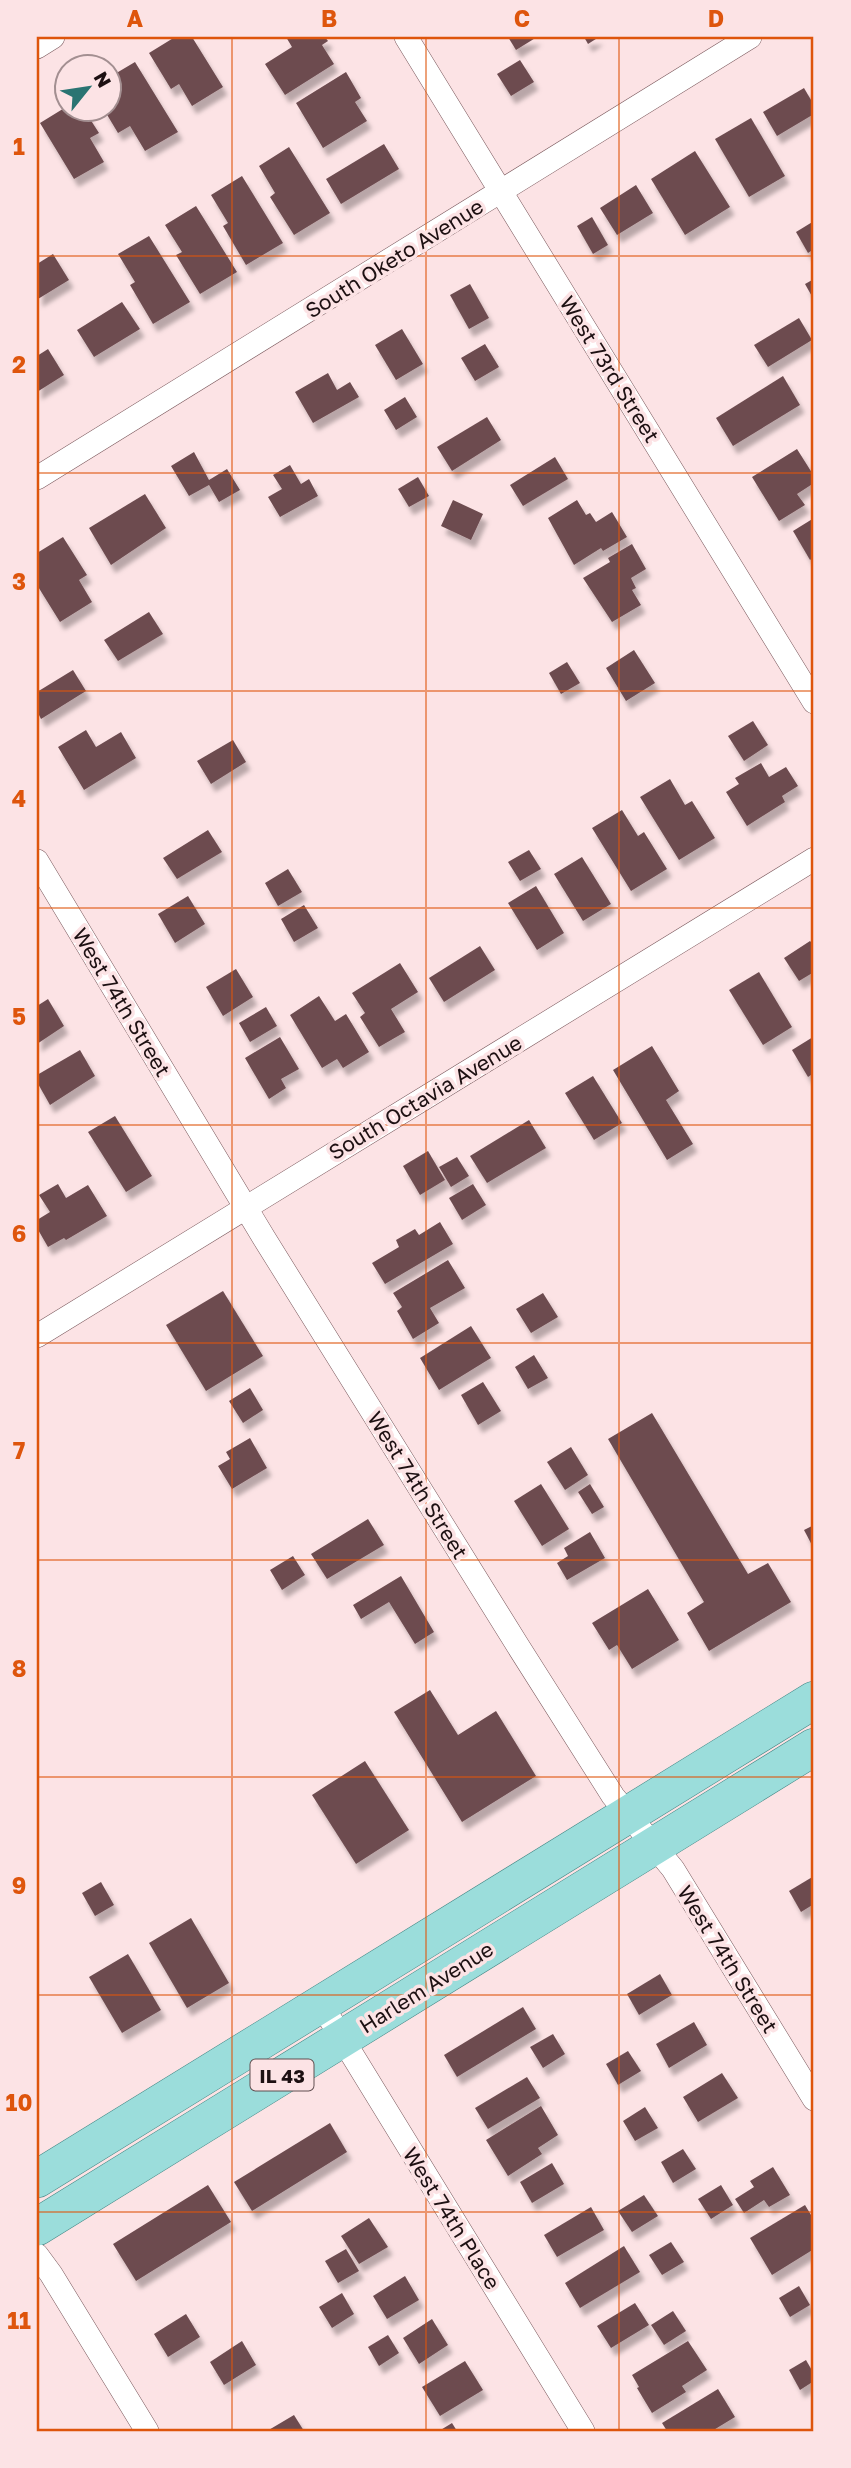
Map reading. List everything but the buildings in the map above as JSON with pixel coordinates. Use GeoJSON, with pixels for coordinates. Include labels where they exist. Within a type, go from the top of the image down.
{"type":"FeatureCollection","features":[{"type":"Feature","properties":{"kind":"main road","name":"Harlem Avenue"},"geometry":{"type":"LineString","coordinates":[[37,2179],[814,1700]]}},
{"type":"Feature","properties":{"kind":"main road","name":"Harlem Avenue"},"geometry":{"type":"LineString","coordinates":[[37,2227],[814,1747]]}},
{"type":"Feature","properties":{"kind":"street"},"geometry":{"type":"LineString","coordinates":[[37,47],[53,37]]}},
{"type":"Feature","properties":{"kind":"street","name":"West 73rd Street"},"geometry":{"type":"LineString","coordinates":[[406,37],[814,702]]}},
{"type":"Feature","properties":{"kind":"street","name":"South Oketo Avenue"},"geometry":{"type":"LineString","coordinates":[[37,478],[750,37]]}},
{"type":"Feature","properties":{"kind":"street","name":"South Octavia Avenue"},"geometry":{"type":"LineString","coordinates":[[37,1336],[814,859]]}},
{"type":"Feature","properties":{"kind":"street","name":"West 74th Street"},"geometry":{"type":"LineString","coordinates":[[37,861],[246,1207],[518,1646],[627,1815],[673,1869],[814,2099]]}},
{"type":"Feature","properties":{"kind":"street","name":"West 74th Place"},"geometry":{"type":"LineString","coordinates":[[321,2004],[583,2431]]}},
{"type":"Feature","properties":{"kind":"street"},"geometry":{"type":"LineString","coordinates":[[37,2255],[147,2431]]}}]}
